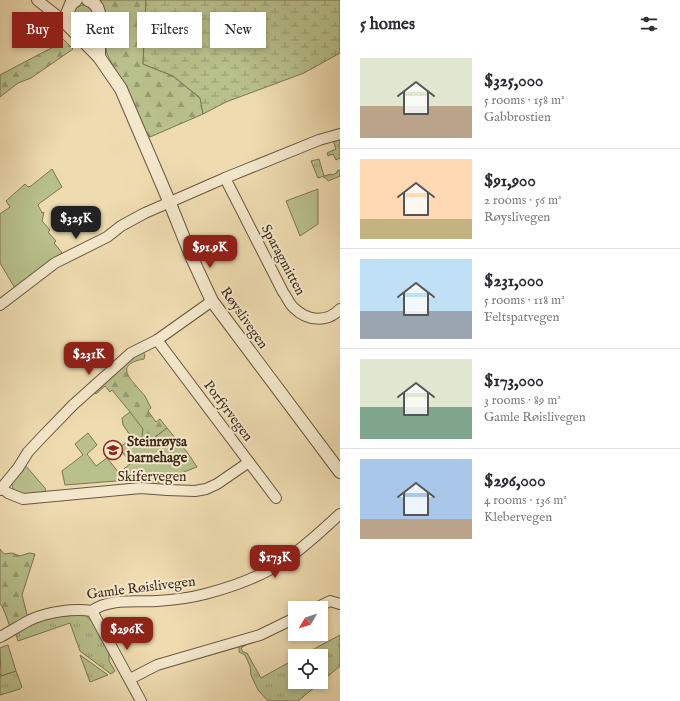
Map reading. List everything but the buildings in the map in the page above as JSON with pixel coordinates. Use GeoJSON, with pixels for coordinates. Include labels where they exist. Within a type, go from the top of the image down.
{"type":"FeatureCollection","features":[{"type":"Feature","properties":{"kind":"street"},"geometry":{"type":"LineString","coordinates":[[37,0],[64,20],[71,4],[76,0]]}},
{"type":"Feature","properties":{"kind":"street"},"geometry":{"type":"LineString","coordinates":[[88,0],[92,1],[97,8],[101,20],[99,57]]}},
{"type":"Feature","properties":{"kind":"street","name":"Røyslivegen"},"geometry":{"type":"LineString","coordinates":[[64,20],[99,57],[121,89],[192,258],[212,301],[340,472]]}},
{"type":"Feature","properties":{"kind":"street"},"geometry":{"type":"LineString","coordinates":[[0,305],[55,263],[107,237],[133,219],[169,201],[225,178],[319,140],[340,134]]}},
{"type":"Feature","properties":{"kind":"street","name":"Sparagmitten"},"geometry":{"type":"LineString","coordinates":[[225,178],[283,292],[293,307],[309,318],[320,319],[328,318],[340,309]]}},
{"type":"Feature","properties":{"kind":"street"},"geometry":{"type":"LineString","coordinates":[[1,489],[28,452],[73,405],[132,353],[157,340],[212,301]]}},
{"type":"Feature","properties":{"kind":"street","name":"Porfyrvegen"},"geometry":{"type":"LineString","coordinates":[[157,340],[276,498]]}},
{"type":"Feature","properties":{"kind":"street","name":"Skifervegen"},"geometry":{"type":"LineString","coordinates":[[1,489],[23,499],[141,488],[196,491],[206,489],[217,484],[249,462]]}},
{"type":"Feature","properties":{"kind":"street","name":"Gamle Røislivegen"},"geometry":{"type":"LineString","coordinates":[[0,637],[32,619],[57,612],[82,610],[92,611],[97,607],[108,604],[172,600],[204,594],[249,580],[281,563],[306,544],[340,514]]}},
{"type":"Feature","properties":{"kind":"street"},"geometry":{"type":"LineString","coordinates":[[328,602],[330,601],[340,604]]}},
{"type":"Feature","properties":{"kind":"street"},"geometry":{"type":"LineString","coordinates":[[92,611],[141,701]]}},
{"type":"Feature","properties":{"kind":"street"},"geometry":{"type":"LineString","coordinates":[[130,679],[157,665],[260,635],[288,621]]}},
{"type":"Feature","properties":{"kind":"green space"},"geometry":{"type":"Polygon","coordinates":[[[99,0],[146,0],[145,12],[137,12],[137,48],[144,48],[143,64],[173,76],[201,99],[203,114],[150,137],[146,133],[107,54],[106,48],[129,48],[129,12],[104,12],[99,0]]]}},
{"type":"Feature","properties":{"kind":"green space"},"geometry":{"type":"Polygon","coordinates":[[[146,0],[340,0],[340,53],[304,73],[226,102],[203,114],[200,98],[173,76],[143,64],[144,48],[202,48],[202,12],[145,12],[146,0]]]}},
{"type":"Feature","properties":{"kind":"green space"},"geometry":{"type":"Polygon","coordinates":[[[83,5],[91,8],[93,12],[73,12],[75,8],[83,5]]]}},
{"type":"Feature","properties":{"kind":"green space"},"geometry":{"type":"Polygon","coordinates":[[[63,39],[73,49],[31,78],[18,83],[0,97],[0,75],[51,48],[63,48],[63,39]]]}},
{"type":"Feature","properties":{"kind":"green space"},"geometry":{"type":"Polygon","coordinates":[[[340,137],[340,158],[336,160],[333,154],[328,156],[327,153],[336,149],[333,140],[340,137]]]}},
{"type":"Feature","properties":{"kind":"green space"},"geometry":{"type":"Polygon","coordinates":[[[319,159],[324,176],[318,178],[311,161],[319,159]]]}},
{"type":"Feature","properties":{"kind":"green space"},"geometry":{"type":"Polygon","coordinates":[[[52,169],[62,187],[38,205],[42,213],[44,212],[42,221],[50,230],[48,232],[56,241],[54,243],[63,254],[16,290],[0,263],[0,214],[10,207],[6,201],[25,184],[28,187],[31,186],[52,169]]]}},
{"type":"Feature","properties":{"kind":"green space"},"geometry":{"type":"Polygon","coordinates":[[[340,170],[340,176],[328,181],[324,178],[324,176],[332,175],[340,170]]]}},
{"type":"Feature","properties":{"kind":"green space"},"geometry":{"type":"Polygon","coordinates":[[[318,189],[318,224],[300,236],[286,201],[318,189]]]}},
{"type":"Feature","properties":{"kind":"green space"},"geometry":{"type":"Polygon","coordinates":[[[143,352],[145,355],[144,359],[128,365],[128,375],[145,396],[151,408],[148,411],[156,422],[160,419],[167,428],[150,441],[144,442],[130,412],[112,390],[110,392],[105,386],[96,394],[94,392],[130,356],[143,352]]]}},
{"type":"Feature","properties":{"kind":"green space","name":"Steinrøysa barnehage"},"geometry":{"type":"Polygon","coordinates":[[[130,412],[143,429],[142,437],[144,442],[150,441],[167,428],[187,452],[197,467],[168,478],[171,483],[129,480],[65,485],[62,471],[83,455],[75,444],[88,433],[97,445],[87,454],[96,466],[107,458],[119,473],[131,463],[119,448],[132,438],[123,425],[122,418],[130,412]]]}},
{"type":"Feature","properties":{"kind":"green space"},"geometry":{"type":"Polygon","coordinates":[[[25,465],[45,488],[46,492],[25,495],[16,492],[13,489],[12,483],[25,465]]]}},
{"type":"Feature","properties":{"kind":"green space"},"geometry":{"type":"Polygon","coordinates":[[[0,549],[4,554],[12,553],[20,556],[29,553],[35,554],[22,595],[28,618],[11,629],[0,604],[0,549]]]}},
{"type":"Feature","properties":{"kind":"green space"},"geometry":{"type":"Polygon","coordinates":[[[85,615],[96,625],[109,651],[109,661],[115,671],[111,674],[80,651],[70,623],[18,641],[16,635],[18,630],[52,616],[85,615]]]}},
{"type":"Feature","properties":{"kind":"green space"},"geometry":{"type":"Polygon","coordinates":[[[340,635],[340,666],[328,676],[328,649],[314,649],[340,635]]]}},
{"type":"Feature","properties":{"kind":"green space"},"geometry":{"type":"Polygon","coordinates":[[[244,644],[246,645],[241,648],[243,652],[247,653],[261,678],[288,663],[288,689],[313,689],[298,701],[268,701],[258,690],[251,675],[250,666],[245,655],[239,652],[239,646],[244,644]]]}},
{"type":"Feature","properties":{"kind":"green space"},"geometry":{"type":"Polygon","coordinates":[[[8,645],[16,671],[1,676],[0,648],[8,645]]]}},
{"type":"Feature","properties":{"kind":"green space"},"geometry":{"type":"Polygon","coordinates":[[[80,655],[108,675],[90,682],[80,655]]]}},
{"type":"Feature","properties":{"kind":"green space"},"geometry":{"type":"Polygon","coordinates":[[[16,671],[22,687],[0,695],[0,674],[1,676],[16,671]]]}},
{"type":"Feature","properties":{"kind":"place","name":"Steinrøysa barnehage"},"geometry":{"type":"Point","coordinates":[113,450]}}]}
